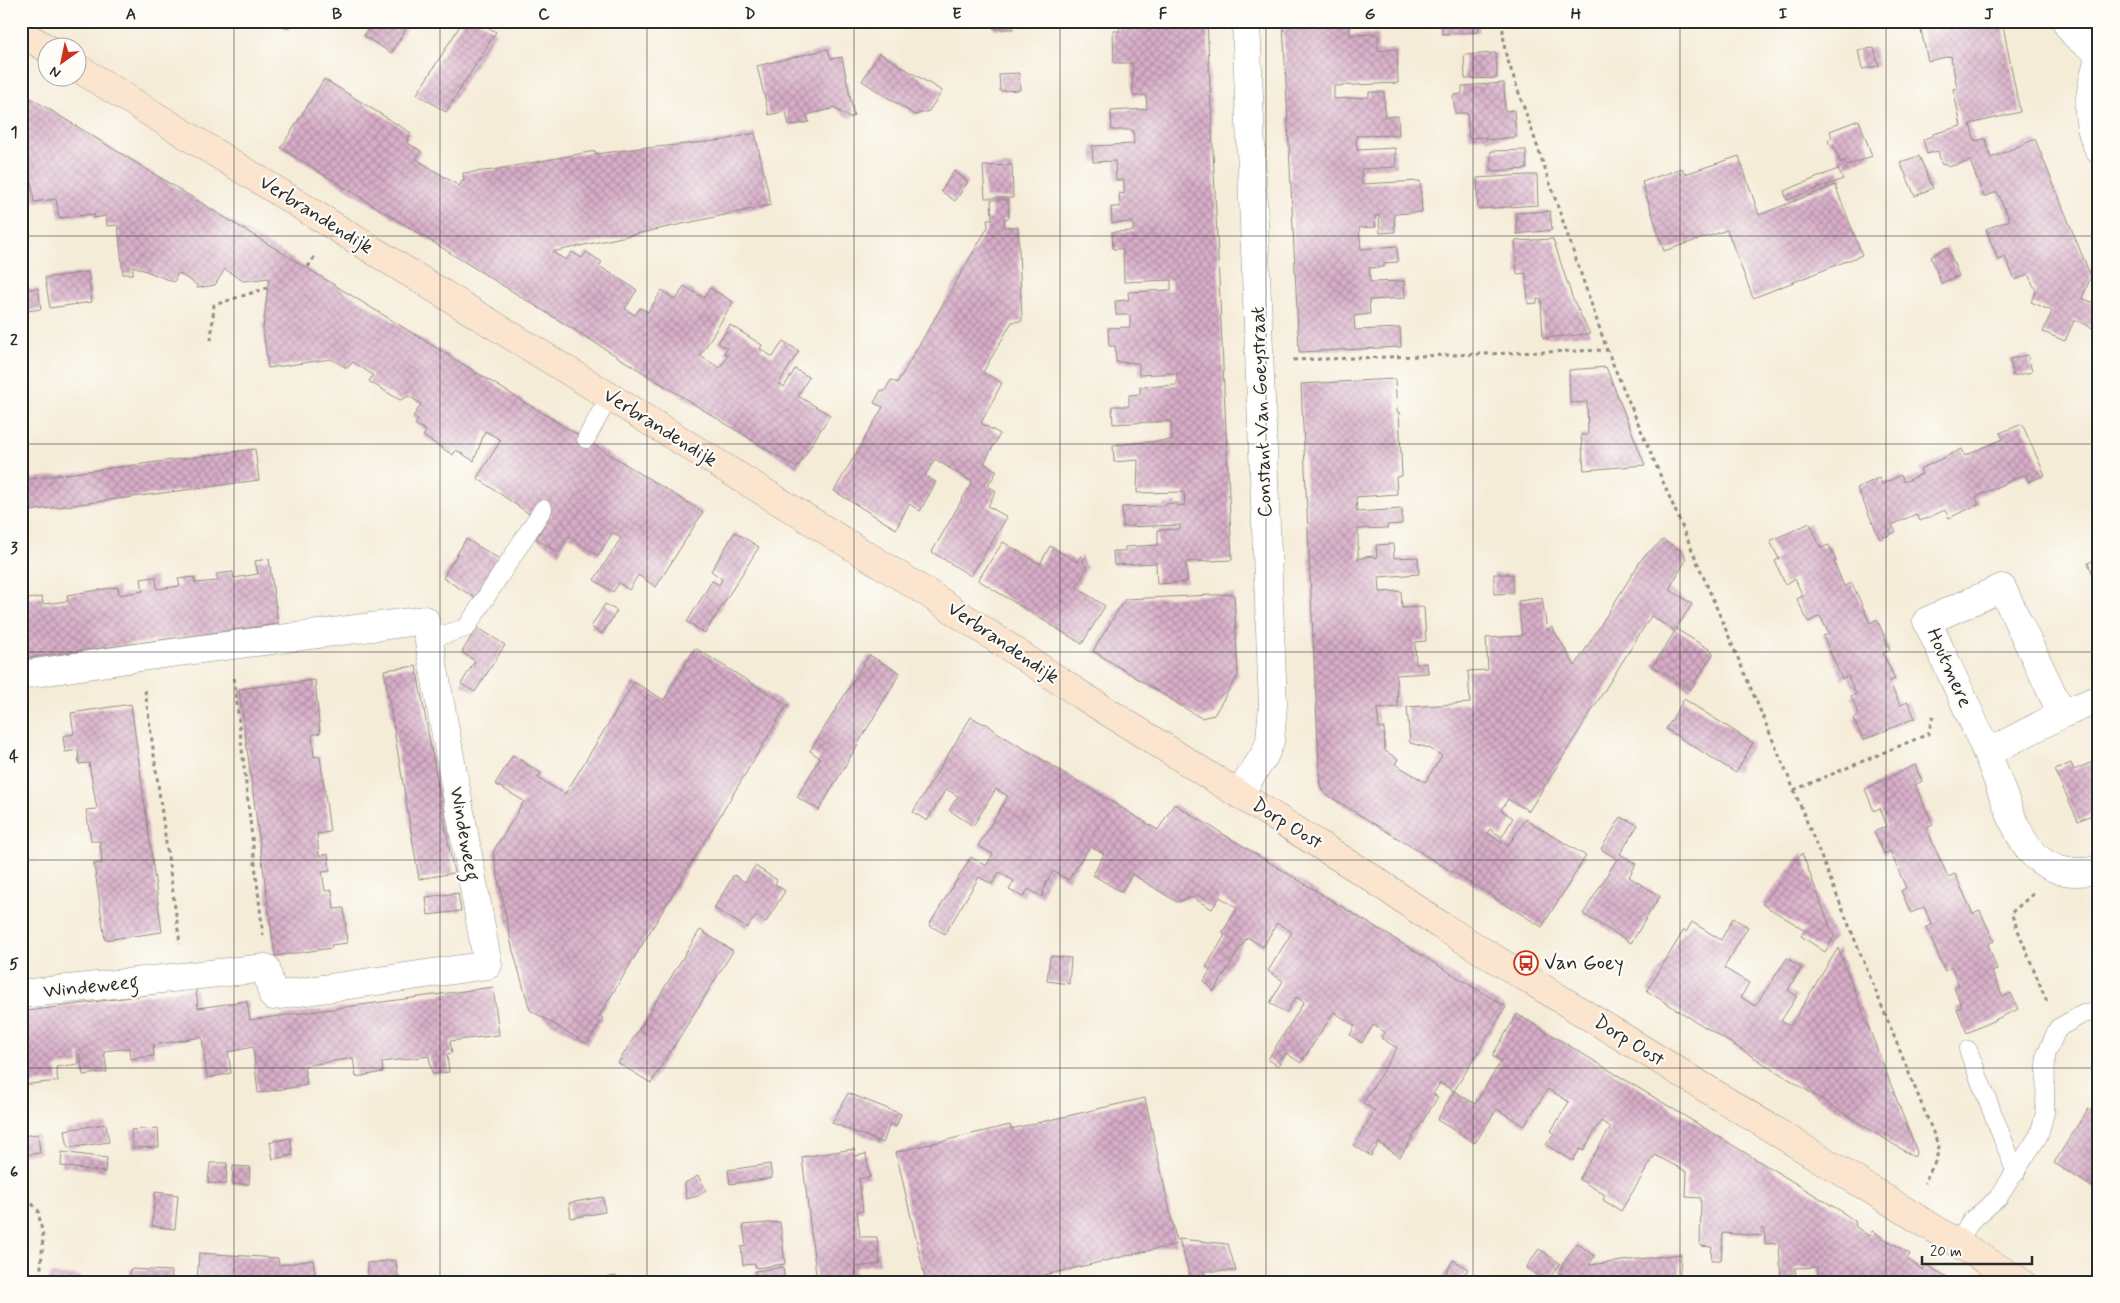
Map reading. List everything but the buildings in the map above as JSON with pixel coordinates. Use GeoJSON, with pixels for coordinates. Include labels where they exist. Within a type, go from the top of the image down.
{"type":"FeatureCollection","features":[{"type":"Feature","properties":{"kind":"main road"},"geometry":{"type":"LineString","coordinates":[[21,33],[38,43]]}},
{"type":"Feature","properties":{"kind":"main road","name":"Verbrandendijk"},"geometry":{"type":"LineString","coordinates":[[88,74],[929,594],[1078,693],[1240,794]]}},
{"type":"Feature","properties":{"kind":"main road","name":"Dorp Oost"},"geometry":{"type":"LineString","coordinates":[[1240,794],[1372,878],[1440,925],[2022,1282]]}},
{"type":"Feature","properties":{"kind":"street","name":"Constant Van Goeystraat"},"geometry":{"type":"LineString","coordinates":[[1240,794],[1265,754],[1270,741],[1273,705],[1261,361],[1246,21]]}},
{"type":"Feature","properties":{"kind":"street"},"geometry":{"type":"LineString","coordinates":[[2066,21],[2081,41],[2099,53],[2088,110],[2088,123],[2099,150]]}},
{"type":"Feature","properties":{"kind":"street","name":"Houtmere"},"geometry":{"type":"LineString","coordinates":[[2062,714],[2002,588],[1927,621],[1987,753],[2020,835],[2034,855],[2055,870],[2078,873],[2099,870]]}},
{"type":"Feature","properties":{"kind":"street","name":"Windeweeg"},"geometry":{"type":"LineString","coordinates":[[21,675],[141,657],[425,620],[488,965],[273,996],[266,968],[21,994]]}},
{"type":"Feature","properties":{"kind":"street"},"geometry":{"type":"LineString","coordinates":[[1987,753],[2062,714],[2099,699]]}},
{"type":"Feature","properties":{"kind":"lane"},"geometry":{"type":"LineString","coordinates":[[586,439],[609,396]]}},
{"type":"Feature","properties":{"kind":"lane"},"geometry":{"type":"LineString","coordinates":[[428,639],[466,628],[543,509]]}},
{"type":"Feature","properties":{"kind":"lane"},"geometry":{"type":"LineString","coordinates":[[1958,1243],[1971,1221],[1998,1198],[2039,1135],[2045,1112],[2046,1054],[2058,1028],[2084,1014],[2099,1012]]}},
{"type":"Feature","properties":{"kind":"lane"},"geometry":{"type":"LineString","coordinates":[[1968,1050],[2016,1172]]}},
{"type":"Feature","properties":{"kind":"path"},"geometry":{"type":"LineString","coordinates":[[1502,21],[1505,52],[1607,350],[1794,790],[1939,1147],[1931,1170],[1906,1211]]}},
{"type":"Feature","properties":{"kind":"path"},"geometry":{"type":"LineString","coordinates":[[211,340],[214,305],[267,288]]}},
{"type":"Feature","properties":{"kind":"path"},"geometry":{"type":"LineString","coordinates":[[1261,361],[1607,350]]}},
{"type":"Feature","properties":{"kind":"path"},"geometry":{"type":"LineString","coordinates":[[230,645],[266,968]]}},
{"type":"Feature","properties":{"kind":"path"},"geometry":{"type":"LineString","coordinates":[[141,657],[185,977]]}},
{"type":"Feature","properties":{"kind":"path"},"geometry":{"type":"LineString","coordinates":[[1794,790],[1928,734],[1934,715],[1964,704]]}},
{"type":"Feature","properties":{"kind":"path"},"geometry":{"type":"LineString","coordinates":[[2055,870],[2047,883],[2010,913],[2058,1028]]}},
{"type":"Feature","properties":{"kind":"path"},"geometry":{"type":"LineString","coordinates":[[21,1192],[38,1210],[43,1237],[40,1282]]}},
{"type":"Feature","properties":{"kind":"place","name":"Van Goey"},"geometry":{"type":"Point","coordinates":[1526,963]}}]}
